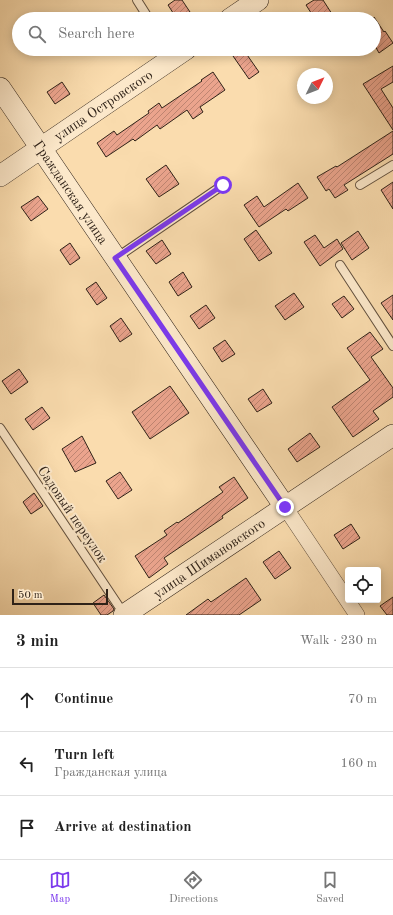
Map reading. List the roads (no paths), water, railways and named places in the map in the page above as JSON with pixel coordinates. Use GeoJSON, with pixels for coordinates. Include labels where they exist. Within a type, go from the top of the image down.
{"type":"FeatureCollection","features":[{"type":"Feature","properties":{"kind":"street"},"geometry":{"type":"LineString","coordinates":[[240,12],[258,0]]}},
{"type":"Feature","properties":{"kind":"street","name":"улица Островского"},"geometry":{"type":"LineString","coordinates":[[0,176],[171,56]]}},
{"type":"Feature","properties":{"kind":"street","name":"Гражданская улица"},"geometry":{"type":"LineString","coordinates":[[0,88],[357,615]]}},
{"type":"Feature","properties":{"kind":"street","name":"улица Шимановского"},"geometry":{"type":"LineString","coordinates":[[125,615],[393,435]]}},
{"type":"Feature","properties":{"kind":"lane"},"geometry":{"type":"LineString","coordinates":[[137,0],[145,12]]}},
{"type":"Feature","properties":{"kind":"lane"},"geometry":{"type":"LineString","coordinates":[[360,185],[393,165]]}},
{"type":"Feature","properties":{"kind":"lane"},"geometry":{"type":"LineString","coordinates":[[115,258],[223,185]]}},
{"type":"Feature","properties":{"kind":"lane"},"geometry":{"type":"LineString","coordinates":[[340,265],[393,346]]}},
{"type":"Feature","properties":{"kind":"lane","name":"Садовый переулок"},"geometry":{"type":"LineString","coordinates":[[0,428],[125,615]]}}]}
